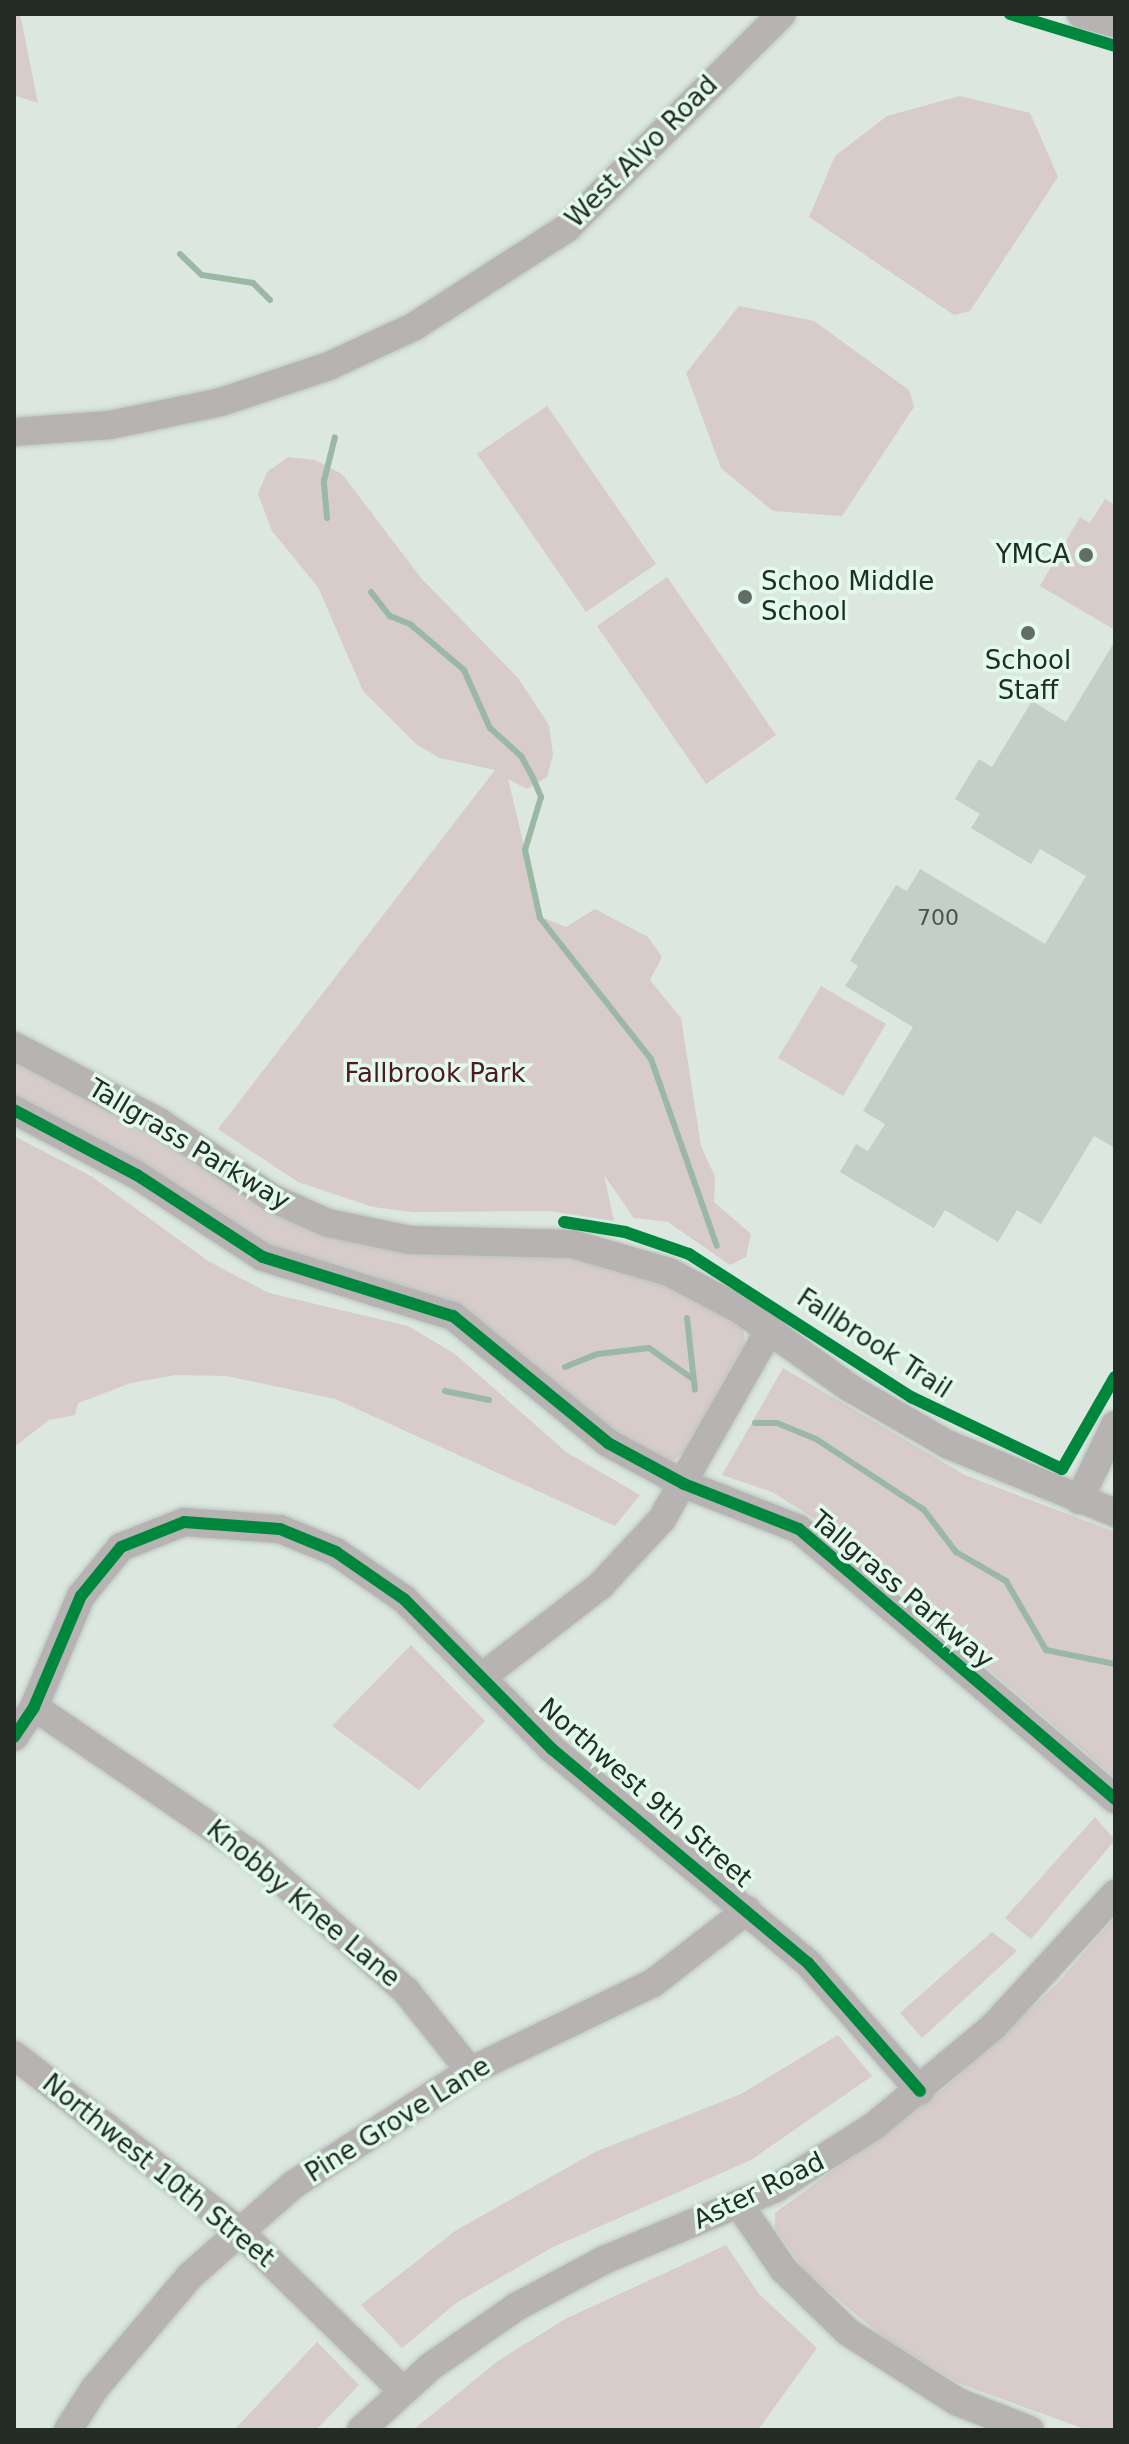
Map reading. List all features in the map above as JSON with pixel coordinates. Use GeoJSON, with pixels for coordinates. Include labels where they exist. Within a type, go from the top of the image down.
{"type":"FeatureCollection","features":[{"type":"Feature","properties":{"kind":"street","name":"West Alvo Road"},"geometry":{"type":"LineString","coordinates":[[734,59],[765,14]]}},
{"type":"Feature","properties":{"kind":"street","name":"West Alvo Road"},"geometry":{"type":"LineString","coordinates":[[14,432],[110,425],[221,402],[329,366],[415,326],[576,220],[782,14]]}},
{"type":"Feature","properties":{"kind":"street"},"geometry":{"type":"LineString","coordinates":[[1081,14],[1115,23]]}},
{"type":"Feature","properties":{"kind":"street","name":"Tallgrass Parkway"},"geometry":{"type":"LineString","coordinates":[[14,1046],[159,1122],[272,1198],[328,1223],[410,1240],[540,1241],[602,1250],[707,1289],[770,1329],[850,1388],[947,1444],[1115,1513]]}},
{"type":"Feature","properties":{"kind":"street","name":"Tallgrass Parkway"},"geometry":{"type":"LineString","coordinates":[[14,1110],[137,1175],[263,1257],[453,1316],[608,1443],[684,1484],[799,1529],[1115,1799]]}},
{"type":"Feature","properties":{"kind":"street"},"geometry":{"type":"LineString","coordinates":[[483,1676],[600,1586],[662,1519],[770,1329]]}},
{"type":"Feature","properties":{"kind":"street"},"geometry":{"type":"LineString","coordinates":[[1079,1500],[1115,1425]]}},
{"type":"Feature","properties":{"kind":"street","name":"Northwest 9th Street"},"geometry":{"type":"LineString","coordinates":[[34,1707],[99,1570],[137,1536],[184,1522],[280,1529],[336,1552],[404,1599],[552,1749],[747,1910],[819,1975],[920,2091]]}},
{"type":"Feature","properties":{"kind":"street"},"geometry":{"type":"LineString","coordinates":[[14,1737],[34,1707]]}},
{"type":"Feature","properties":{"kind":"street","name":"Knobby Knee Lane"},"geometry":{"type":"LineString","coordinates":[[34,1707],[254,1856],[406,1991],[470,2071]]}},
{"type":"Feature","properties":{"kind":"street","name":"Aster Road"},"geometry":{"type":"LineString","coordinates":[[361,2430],[403,2391],[473,2335],[554,2285],[740,2206],[822,2161],[920,2091],[1051,1969],[1115,1894]]}},
{"type":"Feature","properties":{"kind":"street","name":"Pine Grove Lane"},"geometry":{"type":"LineString","coordinates":[[68,2430],[146,2324],[238,2230],[355,2140],[470,2071],[653,1983],[747,1910]]}},
{"type":"Feature","properties":{"kind":"street","name":"Northwest 10th Street"},"geometry":{"type":"LineString","coordinates":[[14,2055],[238,2230],[403,2391]]}},
{"type":"Feature","properties":{"kind":"street"},"geometry":{"type":"LineString","coordinates":[[740,2206],[784,2270],[848,2332],[958,2402],[1030,2430]]}},
{"type":"Feature","properties":{"kind":"green space"},"geometry":{"type":"Polygon","coordinates":[[[14,14],[20,14],[38,103],[14,95],[14,14]]]}},
{"type":"Feature","properties":{"kind":"green space"},"geometry":{"type":"Polygon","coordinates":[[[960,96],[1030,113],[1058,177],[970,311],[954,315],[809,217],[835,156],[887,116],[960,96]]]}},
{"type":"Feature","properties":{"kind":"green space"},"geometry":{"type":"Polygon","coordinates":[[[739,306],[814,321],[909,390],[914,407],[842,516],[773,511],[721,468],[686,373],[739,306]]]}},
{"type":"Feature","properties":{"kind":"green space"},"geometry":{"type":"Polygon","coordinates":[[[547,406],[656,564],[586,612],[477,454],[547,406]]]}},
{"type":"Feature","properties":{"kind":"green space","name":"Fallbrook Park"},"geometry":{"type":"Polygon","coordinates":[[[288,457],[315,460],[342,474],[421,578],[518,678],[549,725],[553,755],[547,777],[527,789],[508,779],[541,917],[566,927],[595,909],[648,937],[662,957],[650,980],[681,1018],[701,1146],[715,1177],[714,1202],[751,1234],[746,1257],[730,1265],[668,1222],[634,1218],[604,1175],[614,1221],[549,1211],[413,1212],[373,1207],[298,1182],[218,1129],[495,770],[440,758],[416,744],[363,691],[318,587],[272,531],[258,494],[267,472],[288,457]]]}},
{"type":"Feature","properties":{"kind":"green space","name":"YMCA"},"geometry":{"type":"Polygon","coordinates":[[[1105,499],[1115,505],[1115,630],[1040,586],[1080,517],[1090,523],[1105,499]]]}},
{"type":"Feature","properties":{"kind":"green space"},"geometry":{"type":"Polygon","coordinates":[[[667,577],[776,735],[706,784],[597,626],[667,577]]]}},
{"type":"Feature","properties":{"kind":"green space"},"geometry":{"type":"Polygon","coordinates":[[[821,986],[886,1024],[843,1096],[778,1058],[821,986]]]}},
{"type":"Feature","properties":{"kind":"green space"},"geometry":{"type":"Polygon","coordinates":[[[14,1058],[148,1128],[270,1208],[633,1269],[743,1325],[745,1342],[683,1454],[669,1463],[610,1432],[508,1348],[279,1254],[14,1099],[14,1058]]]}},
{"type":"Feature","properties":{"kind":"green space"},"geometry":{"type":"Polygon","coordinates":[[[14,1136],[91,1176],[208,1261],[269,1293],[408,1326],[455,1354],[566,1452],[640,1495],[615,1526],[335,1399],[227,1376],[175,1375],[131,1383],[78,1403],[75,1415],[49,1420],[14,1447],[14,1136]]]}},
{"type":"Feature","properties":{"kind":"green space"},"geometry":{"type":"Polygon","coordinates":[[[783,1368],[965,1475],[1115,1532],[1115,1778],[815,1519],[772,1492],[722,1475],[783,1368]]]}},
{"type":"Feature","properties":{"kind":"green space"},"geometry":{"type":"Polygon","coordinates":[[[411,1645],[485,1721],[419,1790],[332,1726],[411,1645]]]}},
{"type":"Feature","properties":{"kind":"green space"},"geometry":{"type":"Polygon","coordinates":[[[1095,1817],[1115,1840],[1031,1939],[1005,1918],[1095,1817]]]}},
{"type":"Feature","properties":{"kind":"green space"},"geometry":{"type":"Polygon","coordinates":[[[1115,1917],[1115,2430],[1087,2430],[958,2383],[885,2339],[806,2272],[775,2229],[775,2213],[941,2091],[1057,1984],[1115,1917]]]}},
{"type":"Feature","properties":{"kind":"green space"},"geometry":{"type":"Polygon","coordinates":[[[992,1932],[1017,1951],[922,2038],[900,2013],[992,1932]]]}},
{"type":"Feature","properties":{"kind":"green space"},"geometry":{"type":"Polygon","coordinates":[[[838,2035],[872,2076],[751,2160],[553,2247],[456,2303],[402,2348],[361,2305],[455,2231],[595,2152],[741,2094],[838,2035]]]}},
{"type":"Feature","properties":{"kind":"green space"},"geometry":{"type":"Polygon","coordinates":[[[726,2245],[759,2294],[817,2348],[758,2430],[413,2430],[498,2361],[565,2319],[726,2245]]]}},
{"type":"Feature","properties":{"kind":"green space"},"geometry":{"type":"Polygon","coordinates":[[[317,2342],[359,2385],[316,2430],[234,2430],[317,2342]]]}},
{"type":"Feature","properties":{"kind":"building"},"geometry":{"type":"Polygon","coordinates":[[[1115,641],[1115,1148],[1094,1136],[1041,1224],[1017,1210],[998,1242],[945,1210],[934,1228],[840,1172],[856,1144],[868,1151],[885,1124],[863,1111],[913,1027],[845,986],[858,966],[850,961],[896,885],[907,891],[920,869],[1045,944],[1086,876],[1040,849],[1031,864],[971,828],[980,814],[955,799],[979,759],[992,767],[1032,701],[1066,722],[1115,641]]]}},
{"type":"Feature","properties":{"kind":"waterway"},"geometry":{"type":"LineString","coordinates":[[180,254],[202,275],[253,283],[270,300]]}},
{"type":"Feature","properties":{"kind":"waterway"},"geometry":{"type":"LineString","coordinates":[[327,518],[324,481],[335,437]]}},
{"type":"Feature","properties":{"kind":"waterway"},"geometry":{"type":"LineString","coordinates":[[371,592],[390,616],[410,624],[464,670],[490,728],[521,756],[533,778],[541,797],[525,850],[540,918],[651,1059],[717,1246]]}},
{"type":"Feature","properties":{"kind":"waterway"},"geometry":{"type":"LineString","coordinates":[[687,1318],[695,1390]]}},
{"type":"Feature","properties":{"kind":"waterway"},"geometry":{"type":"LineString","coordinates":[[565,1367],[598,1354],[649,1348],[693,1379]]}},
{"type":"Feature","properties":{"kind":"waterway"},"geometry":{"type":"LineString","coordinates":[[445,1391],[489,1400]]}},
{"type":"Feature","properties":{"kind":"waterway"},"geometry":{"type":"LineString","coordinates":[[755,1423],[777,1423],[816,1439],[924,1510],[956,1552],[1006,1581],[1046,1650],[1115,1664]]}},
{"type":"Feature","properties":{"kind":"cycle path"},"geometry":{"type":"LineString","coordinates":[[1010,14],[1115,46]]}},
{"type":"Feature","properties":{"kind":"cycle path"},"geometry":{"type":"LineString","coordinates":[[14,1110],[137,1175],[263,1257],[453,1316],[608,1443],[684,1484],[799,1529],[1115,1799]]}},
{"type":"Feature","properties":{"kind":"cycle path","name":"Fallbrook Trail"},"geometry":{"type":"LineString","coordinates":[[564,1222],[625,1232],[689,1254],[911,1397],[1062,1469],[1115,1377]]}},
{"type":"Feature","properties":{"kind":"cycle path"},"geometry":{"type":"LineString","coordinates":[[14,1737],[34,1707],[81,1596],[121,1547],[184,1522],[280,1529],[336,1552],[404,1599],[552,1749],[808,1963],[920,2091]]}},
{"type":"Feature","properties":{"kind":"place","name":"YMCA"},"geometry":{"type":"Point","coordinates":[1086,555]}},
{"type":"Feature","properties":{"kind":"place","name":"Schoo Middle School"},"geometry":{"type":"Point","coordinates":[745,597]}},
{"type":"Feature","properties":{"kind":"place","name":"School Staff"},"geometry":{"type":"Point","coordinates":[1028,633]}}]}
